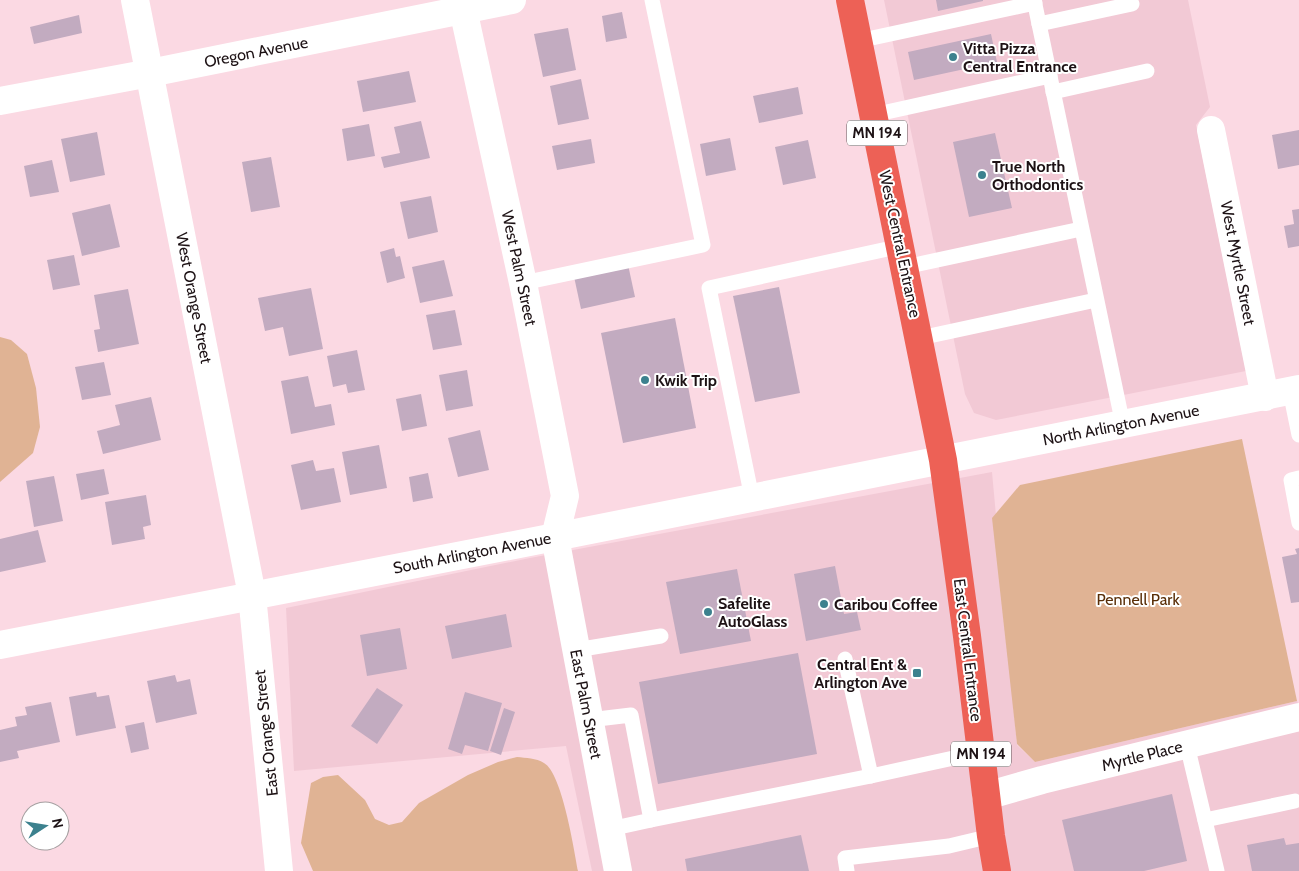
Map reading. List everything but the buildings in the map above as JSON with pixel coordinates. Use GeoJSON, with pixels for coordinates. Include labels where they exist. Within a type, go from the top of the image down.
{"type":"FeatureCollection","features":[{"type":"Feature","properties":{"kind":"highway","name":"West Central Entrance"},"geometry":{"type":"LineString","coordinates":[[850,0],[920,338],[943,460]]}},
{"type":"Feature","properties":{"kind":"highway","name":"East Central Entrance"},"geometry":{"type":"LineString","coordinates":[[943,460],[997,871]]}},
{"type":"Feature","properties":{"kind":"street","name":"West Orange Street"},"geometry":{"type":"LineString","coordinates":[[135,0],[252,596]]}},
{"type":"Feature","properties":{"kind":"street","name":"Oregon Avenue"},"geometry":{"type":"LineString","coordinates":[[0,101],[150,73],[462,5],[512,0]]}},
{"type":"Feature","properties":{"kind":"street","name":"West Palm Street"},"geometry":{"type":"LineString","coordinates":[[462,5],[523,283],[565,496],[555,537]]}},
{"type":"Feature","properties":{"kind":"street","name":"West Myrtle Street"},"geometry":{"type":"LineString","coordinates":[[1211,130],[1284,393]]}},
{"type":"Feature","properties":{"kind":"street","name":"North Arlington Avenue"},"geometry":{"type":"LineString","coordinates":[[943,460],[1284,393]]}},
{"type":"Feature","properties":{"kind":"street","name":"South Arlington Avenue"},"geometry":{"type":"LineString","coordinates":[[0,645],[943,460]]}},
{"type":"Feature","properties":{"kind":"street","name":"East Palm Street"},"geometry":{"type":"LineString","coordinates":[[555,537],[618,871]]}},
{"type":"Feature","properties":{"kind":"street","name":"East Orange Street"},"geometry":{"type":"LineString","coordinates":[[252,596],[280,871]]}},
{"type":"Feature","properties":{"kind":"street","name":"Myrtle Place"},"geometry":{"type":"LineString","coordinates":[[986,796],[1042,780],[1299,717]]}},
{"type":"Feature","properties":{"kind":"lane"},"geometry":{"type":"LineString","coordinates":[[523,283],[703,245],[652,0]]}},
{"type":"Feature","properties":{"kind":"lane"},"geometry":{"type":"LineString","coordinates":[[858,41],[1035,2],[1123,425]]}},
{"type":"Feature","properties":{"kind":"lane"},"geometry":{"type":"LineString","coordinates":[[1039,24],[1132,4]]}},
{"type":"Feature","properties":{"kind":"lane"},"geometry":{"type":"LineString","coordinates":[[1053,92],[1147,71]]}},
{"type":"Feature","properties":{"kind":"lane"},"geometry":{"type":"LineString","coordinates":[[874,115],[1050,76]]}},
{"type":"Feature","properties":{"kind":"lane"},"geometry":{"type":"LineString","coordinates":[[752,498],[709,288],[1081,229]]}},
{"type":"Feature","properties":{"kind":"lane"},"geometry":{"type":"LineString","coordinates":[[920,338],[1096,300]]}},
{"type":"Feature","properties":{"kind":"lane"},"geometry":{"type":"LineString","coordinates":[[1284,393],[1299,435]]}},
{"type":"Feature","properties":{"kind":"lane"},"geometry":{"type":"LineString","coordinates":[[1299,478],[1291,480],[1299,523]]}},
{"type":"Feature","properties":{"kind":"lane"},"geometry":{"type":"LineString","coordinates":[[576,650],[661,636]]}},
{"type":"Feature","properties":{"kind":"lane"},"geometry":{"type":"LineString","coordinates":[[845,659],[871,776]]}},
{"type":"Feature","properties":{"kind":"lane"},"geometry":{"type":"LineString","coordinates":[[589,720],[631,715],[651,820]]}},
{"type":"Feature","properties":{"kind":"lane"},"geometry":{"type":"LineString","coordinates":[[1187,745],[1217,871]]}},
{"type":"Feature","properties":{"kind":"lane"},"geometry":{"type":"LineString","coordinates":[[610,829],[981,752]]}},
{"type":"Feature","properties":{"kind":"lane"},"geometry":{"type":"LineString","coordinates":[[1205,820],[1295,801]]}},
{"type":"Feature","properties":{"kind":"lane"},"geometry":{"type":"LineString","coordinates":[[847,871],[845,858],[949,846],[991,836]]}},
{"type":"Feature","properties":{"kind":"shaded area"},"geometry":{"type":"Polygon","coordinates":[[[884,0],[1188,0],[1210,107],[1196,125],[1246,371],[996,420],[974,413],[965,394],[884,0]]]}},
{"type":"Feature","properties":{"kind":"shaded area"},"geometry":{"type":"Polygon","coordinates":[[[992,472],[1017,745],[1035,762],[1297,701],[1299,706],[1299,871],[592,871],[566,746],[294,771],[286,608],[530,558],[992,472]]]}},
{"type":"Feature","properties":{"kind":"green space"},"geometry":{"type":"Polygon","coordinates":[[[0,337],[11,340],[27,354],[36,388],[40,427],[33,453],[0,482],[0,337]]]}},
{"type":"Feature","properties":{"kind":"green space","name":"Pennell Park"},"geometry":{"type":"Polygon","coordinates":[[[1242,439],[1297,701],[1035,762],[1017,744],[992,518],[1020,485],[1242,439]]]}},
{"type":"Feature","properties":{"kind":"green space"},"geometry":{"type":"Polygon","coordinates":[[[517,757],[531,758],[544,763],[556,781],[566,812],[578,871],[313,871],[301,843],[311,783],[323,777],[338,775],[365,800],[375,819],[389,825],[402,822],[419,803],[468,775],[498,762],[517,757]]]}},
{"type":"Feature","properties":{"kind":"place","name":"Vitta Pizza Central Entrance"},"geometry":{"type":"Point","coordinates":[953,57]}},
{"type":"Feature","properties":{"kind":"place","name":"True North Orthodontics"},"geometry":{"type":"Point","coordinates":[982,175]}},
{"type":"Feature","properties":{"kind":"place","name":"Kwik Trip"},"geometry":{"type":"Point","coordinates":[645,380]}},
{"type":"Feature","properties":{"kind":"place","name":"Caribou Coffee"},"geometry":{"type":"Point","coordinates":[824,604]}},
{"type":"Feature","properties":{"kind":"place","name":"Safelite AutoGlass"},"geometry":{"type":"Point","coordinates":[708,612]}},
{"type":"Feature","properties":{"kind":"place","name":"Central Ent & Arlington Ave"},"geometry":{"type":"Point","coordinates":[917,673]}}]}
